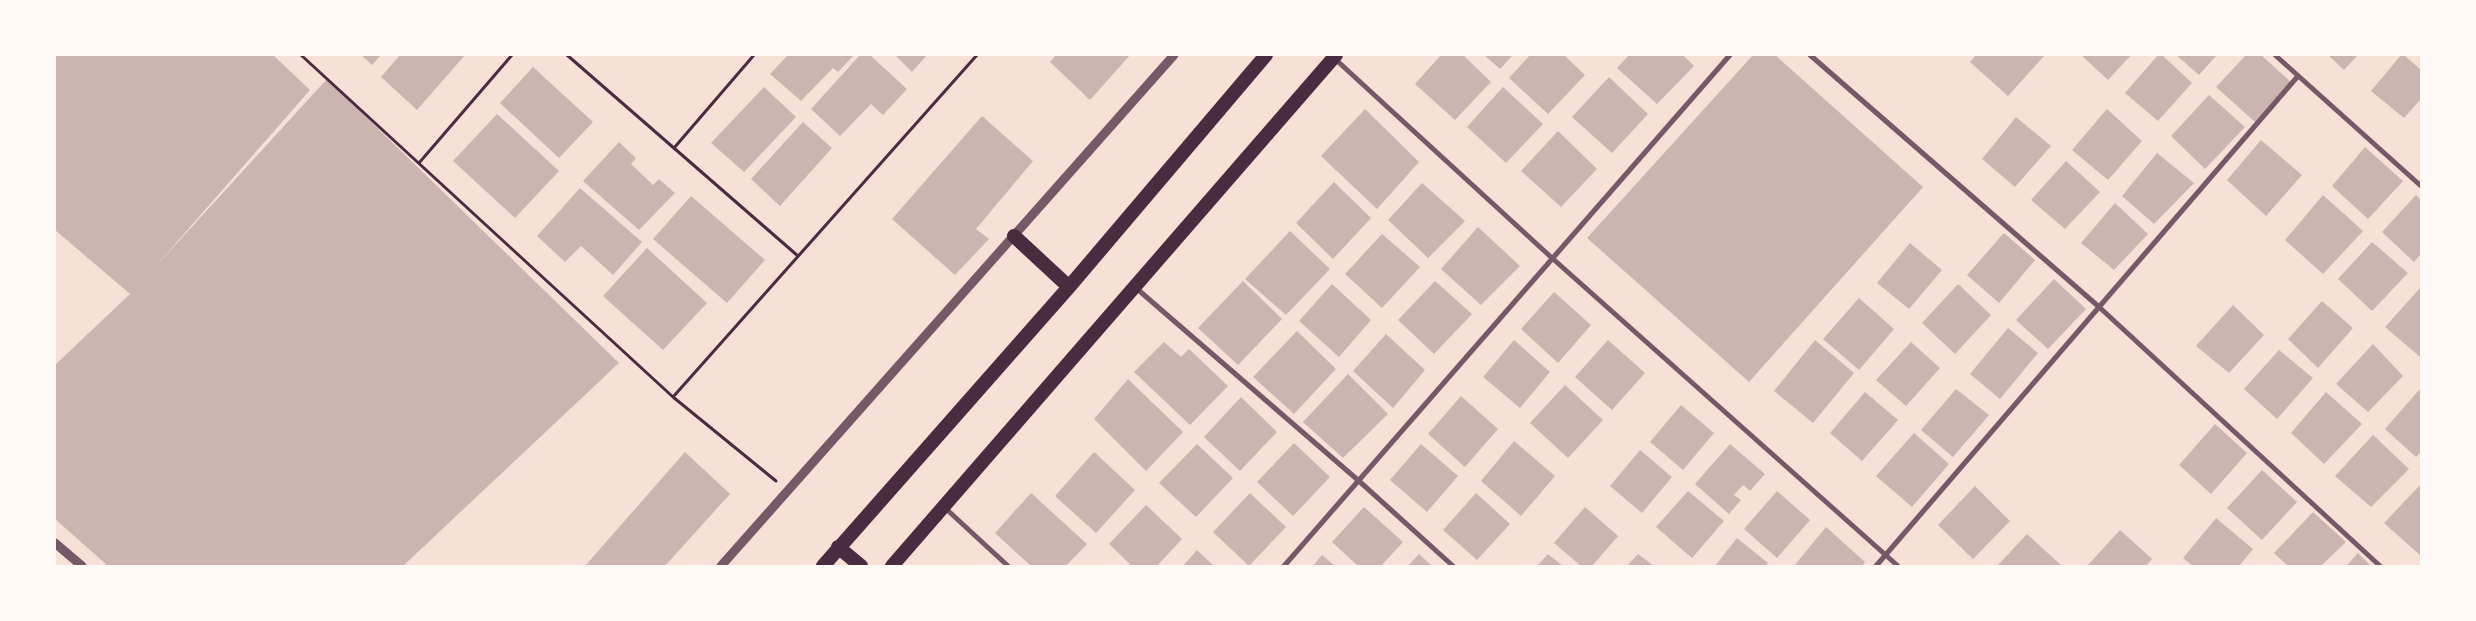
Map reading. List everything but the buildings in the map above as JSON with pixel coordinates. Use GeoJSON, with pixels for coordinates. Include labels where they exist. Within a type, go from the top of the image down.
{"type":"FeatureCollection","features":[{"type":"Feature","properties":{"kind":"highway"},"geometry":{"type":"LineString","coordinates":[[823,566],[1069,288],[1266,55]]}},
{"type":"Feature","properties":{"kind":"highway"},"geometry":{"type":"LineString","coordinates":[[892,566],[1335,56]]}},
{"type":"Feature","properties":{"kind":"highway"},"geometry":{"type":"LineString","coordinates":[[1014,236],[1069,288]]}},
{"type":"Feature","properties":{"kind":"highway"},"geometry":{"type":"LineString","coordinates":[[838,547],[861,566]]}},
{"type":"Feature","properties":{"kind":"street"},"geometry":{"type":"LineString","coordinates":[[721,566],[1174,55]]}},
{"type":"Feature","properties":{"kind":"street"},"geometry":{"type":"LineString","coordinates":[[1284,566],[1730,55]]}},
{"type":"Feature","properties":{"kind":"street"},"geometry":{"type":"LineString","coordinates":[[1810,55],[2098,306],[2380,566]]}},
{"type":"Feature","properties":{"kind":"street"},"geometry":{"type":"LineString","coordinates":[[2275,55],[2421,186]]}},
{"type":"Feature","properties":{"kind":"street"},"geometry":{"type":"LineString","coordinates":[[1335,56],[1552,258],[1898,566]]}},
{"type":"Feature","properties":{"kind":"street"},"geometry":{"type":"LineString","coordinates":[[1876,566],[2298,76]]}},
{"type":"Feature","properties":{"kind":"street"},"geometry":{"type":"LineString","coordinates":[[1134,287],[1359,481],[1453,566]]}},
{"type":"Feature","properties":{"kind":"street"},"geometry":{"type":"LineString","coordinates":[[943,507],[1008,566]]}},
{"type":"Feature","properties":{"kind":"street"},"geometry":{"type":"LineString","coordinates":[[55,542],[82,566]]}},
{"type":"Feature","properties":{"kind":"path"},"geometry":{"type":"LineString","coordinates":[[301,55],[673,397],[788,491]]}},
{"type":"Feature","properties":{"kind":"path"},"geometry":{"type":"LineString","coordinates":[[419,163],[512,55]]}},
{"type":"Feature","properties":{"kind":"path"},"geometry":{"type":"LineString","coordinates":[[566,55],[798,256]]}},
{"type":"Feature","properties":{"kind":"path"},"geometry":{"type":"LineString","coordinates":[[674,148],[754,55]]}},
{"type":"Feature","properties":{"kind":"path"},"geometry":{"type":"LineString","coordinates":[[673,397],[977,55]]}}]}
